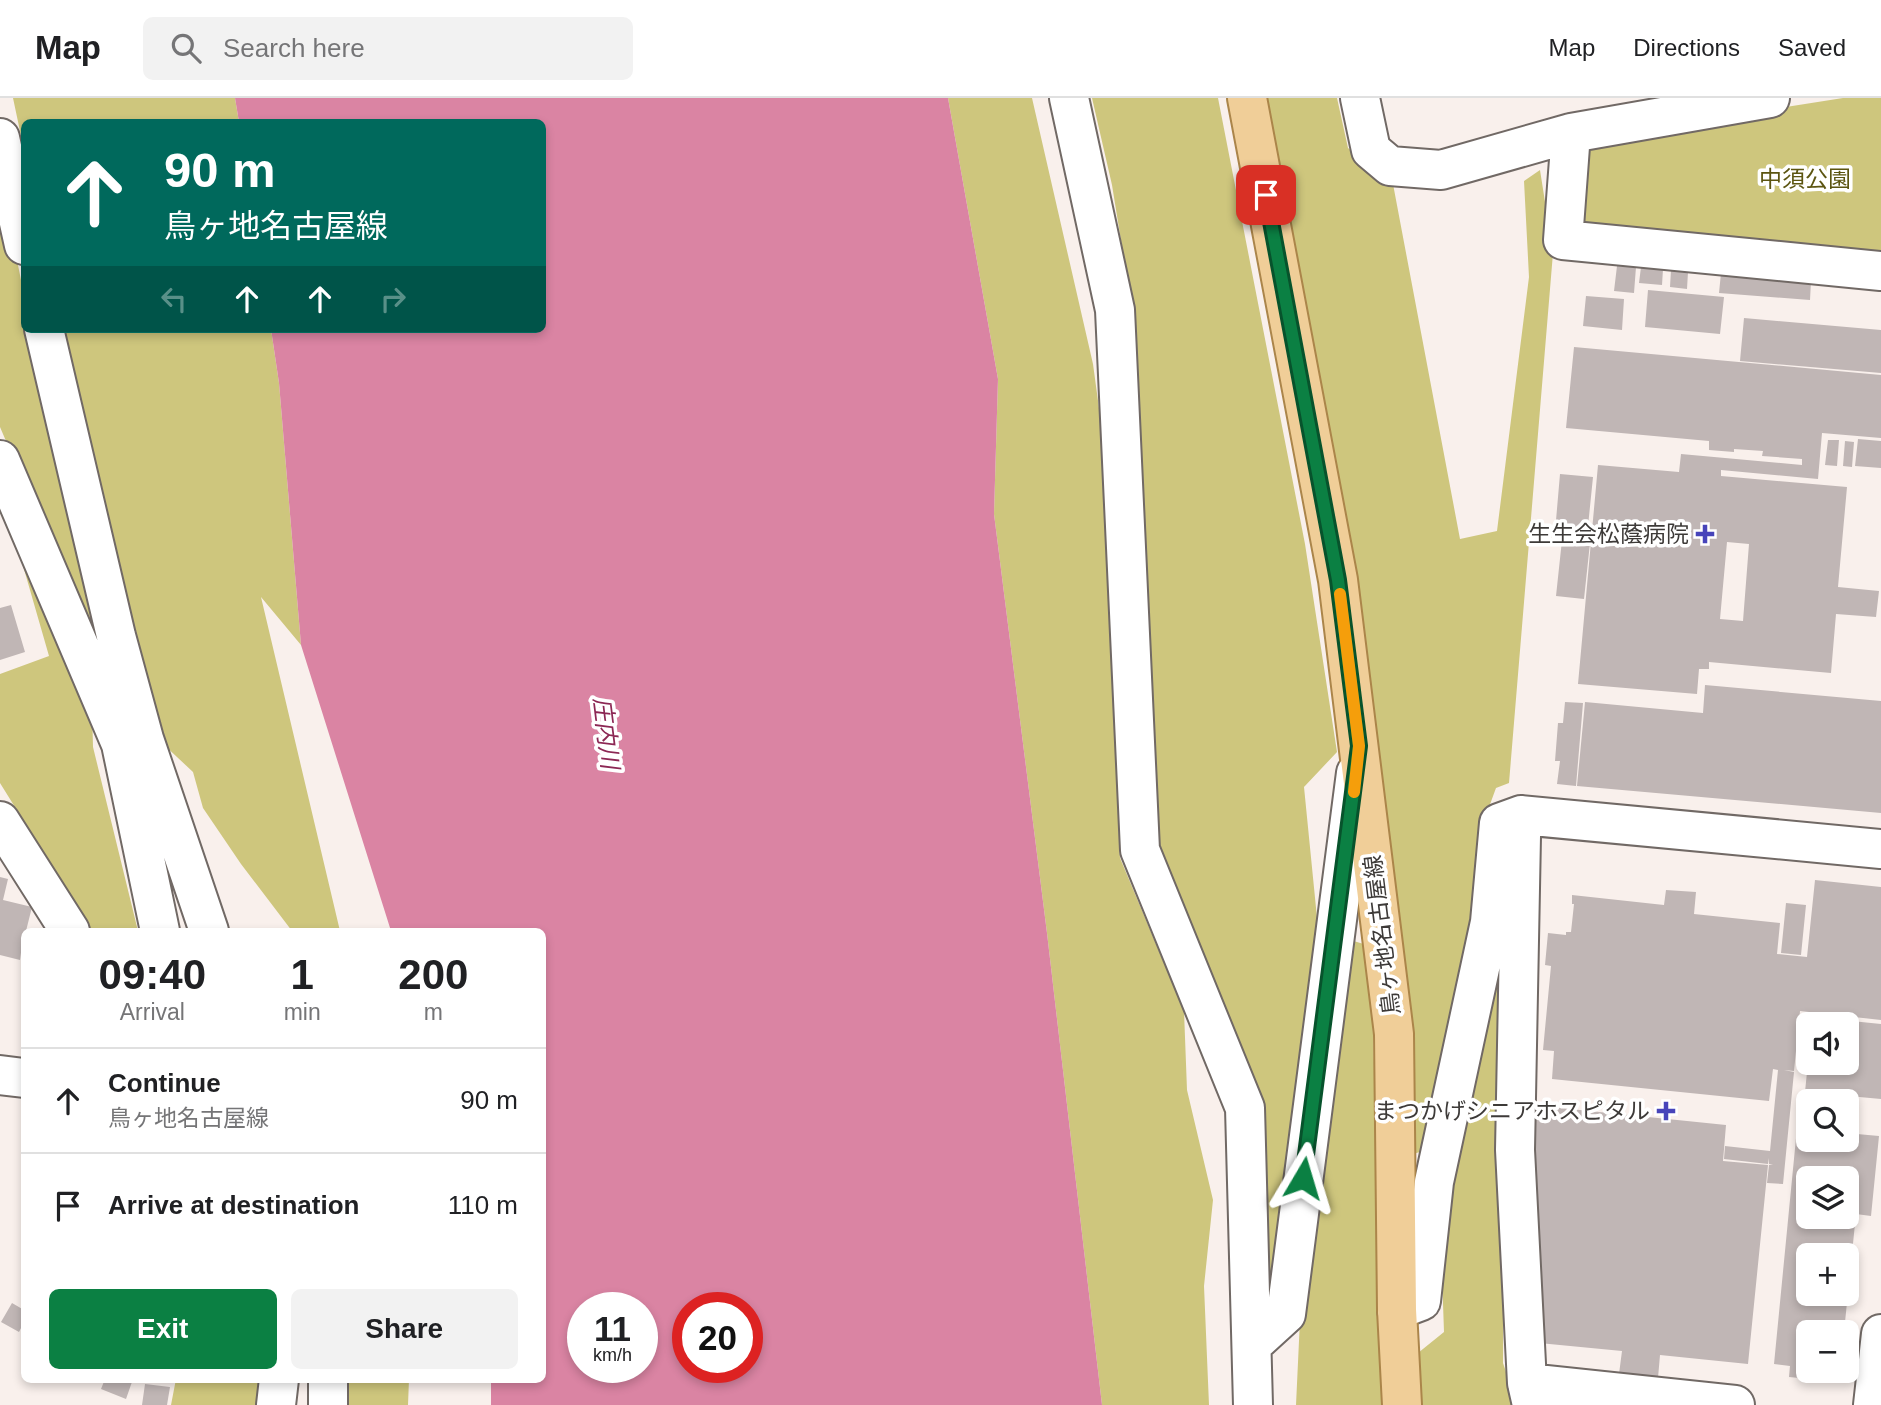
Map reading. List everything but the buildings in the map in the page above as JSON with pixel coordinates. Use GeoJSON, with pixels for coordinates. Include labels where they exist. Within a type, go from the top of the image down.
{"type":"FeatureCollection","features":[{"type":"Feature","properties":{"kind":"main road","name":"鳥ヶ地名古屋線"},"geometry":{"type":"LineString","coordinates":[[1247,98],[1338,580],[1394,1034],[1397,1310],[1402,1405]]}},
{"type":"Feature","properties":{"kind":"street"},"geometry":{"type":"LineString","coordinates":[[1069,98],[1115,310],[1140,850],[1245,1108],[1253,1405]]}},
{"type":"Feature","properties":{"kind":"street"},"geometry":{"type":"LineString","coordinates":[[1360,98],[1371,150],[1390,166],[1441,170],[1570,133],[1770,98]]}},
{"type":"Feature","properties":{"kind":"street"},"geometry":{"type":"LineString","coordinates":[[1570,133],[1563,240],[1881,271]]}},
{"type":"Feature","properties":{"kind":"street"},"geometry":{"type":"LineString","coordinates":[[0,138],[21,232]]}},
{"type":"Feature","properties":{"kind":"street"},"geometry":{"type":"LineString","coordinates":[[45,333],[116,635],[160,928]]}},
{"type":"Feature","properties":{"kind":"street"},"geometry":{"type":"LineString","coordinates":[[0,460],[133,741],[208,928]]}},
{"type":"Feature","properties":{"kind":"street"},"geometry":{"type":"LineString","coordinates":[[1253,1344],[1286,1314],[1359,746]]}},
{"type":"Feature","properties":{"kind":"street"},"geometry":{"type":"LineString","coordinates":[[1397,1310],[1421,1301],[1434,1182],[1490,922],[1499,823],[1521,815],[1881,849]]}},
{"type":"Feature","properties":{"kind":"street"},"geometry":{"type":"LineString","coordinates":[[1521,815],[1516,1150],[1529,1394],[1735,1405]]}},
{"type":"Feature","properties":{"kind":"street"},"geometry":{"type":"LineString","coordinates":[[0,821],[68,928]]}},
{"type":"Feature","properties":{"kind":"street"},"geometry":{"type":"LineString","coordinates":[[0,1075],[21,1078]]}},
{"type":"Feature","properties":{"kind":"street"},"geometry":{"type":"LineString","coordinates":[[1873,1405],[1881,1334]]}},
{"type":"Feature","properties":{"kind":"street"},"geometry":{"type":"LineString","coordinates":[[276,1405],[279,1383]]}},
{"type":"Feature","properties":{"kind":"street"},"geometry":{"type":"LineString","coordinates":[[328,1383],[328,1405]]}},
{"type":"Feature","properties":{"kind":"green space"},"geometry":{"type":"Polygon","coordinates":[[[13,98],[235,98],[238,119],[21,119],[21,136],[13,98]]]}},
{"type":"Feature","properties":{"kind":"green space"},"geometry":{"type":"Polygon","coordinates":[[[948,98],[1032,98],[1093,364],[1101,423],[1120,858],[1184,1011],[1187,1090],[1213,1200],[1204,1286],[1209,1405],[1102,1405],[1047,933],[994,514],[998,379],[948,98]]]}},
{"type":"Feature","properties":{"kind":"green space"},"geometry":{"type":"Polygon","coordinates":[[[1092,98],[1218,98],[1305,544],[1337,752],[1304,787],[1319,938],[1279,1289],[1267,1287],[1265,1104],[1157,847],[1131,302],[1112,185],[1092,98]]]}},
{"type":"Feature","properties":{"kind":"green space"},"geometry":{"type":"Polygon","coordinates":[[[1266,98],[1337,98],[1348,148],[1393,184],[1460,539],[1497,531],[1529,277],[1524,181],[1540,170],[1553,253],[1509,783],[1496,788],[1485,818],[1478,923],[1430,1149],[1413,1154],[1414,1031],[1357,582],[1266,98]]]}},
{"type":"Feature","properties":{"kind":"green space","name":"中須公園"},"geometry":{"type":"Polygon","coordinates":[[[1843,98],[1881,98],[1881,263],[1581,235],[1576,156],[1592,138],[1843,98]]]}},
{"type":"Feature","properties":{"kind":"green space"},"geometry":{"type":"Polygon","coordinates":[[[0,175],[21,280],[21,333],[32,333],[114,694],[0,427],[0,175]]]}},
{"type":"Feature","properties":{"kind":"green space"},"geometry":{"type":"Polygon","coordinates":[[[65,333],[272,333],[279,383],[301,645],[261,597],[339,928],[290,928],[241,864],[203,808],[193,772],[161,742],[132,634],[65,333]]]}},
{"type":"Feature","properties":{"kind":"green space"},"geometry":{"type":"Polygon","coordinates":[[[11,524],[92,708],[93,747],[137,928],[90,928],[0,783],[0,674],[49,656],[11,524]]]}},
{"type":"Feature","properties":{"kind":"green space"},"geometry":{"type":"Polygon","coordinates":[[[1498,925],[1504,1151],[1503,1363],[1517,1405],[1422,1405],[1418,1353],[1444,1332],[1441,1246],[1498,925]]]}},
{"type":"Feature","properties":{"kind":"green space"},"geometry":{"type":"Polygon","coordinates":[[[1344,938],[1370,946],[1381,1269],[1381,1405],[1296,1405],[1301,1298],[1344,938]]]}},
{"type":"Feature","properties":{"kind":"green space"},"geometry":{"type":"Polygon","coordinates":[[[175,1383],[264,1383],[261,1405],[171,1405],[175,1383]]]}},
{"type":"Feature","properties":{"kind":"green space"},"geometry":{"type":"Polygon","coordinates":[[[346,1383],[409,1383],[408,1405],[344,1405],[346,1383]]]}},
{"type":"Feature","properties":{"kind":"water","name":"庄内川"},"geometry":{"type":"Polygon","coordinates":[[[235,98],[948,98],[998,379],[994,514],[1047,933],[1102,1405],[491,1405],[491,1383],[546,1383],[546,928],[390,928],[301,645],[279,383],[272,333],[546,333],[546,119],[238,119],[235,98]]]}},
{"type":"Feature","properties":{"kind":"slow traffic"},"geometry":{"type":"LineString","coordinates":[[1340,594],[1359,746],[1354,792]]}},
{"type":"Feature","properties":{"kind":"place","name":"生生会松蔭病院"},"geometry":{"type":"Point","coordinates":[1705,534]}},
{"type":"Feature","properties":{"kind":"place","name":"まつかげシニアホスピタル"},"geometry":{"type":"Point","coordinates":[1666,1111]}},
{"type":"Feature","properties":{"kind":"route"},"geometry":{"type":"LineString","coordinates":[[1266,195],[1338,580],[1359,746],[1303,1178]]}}]}
